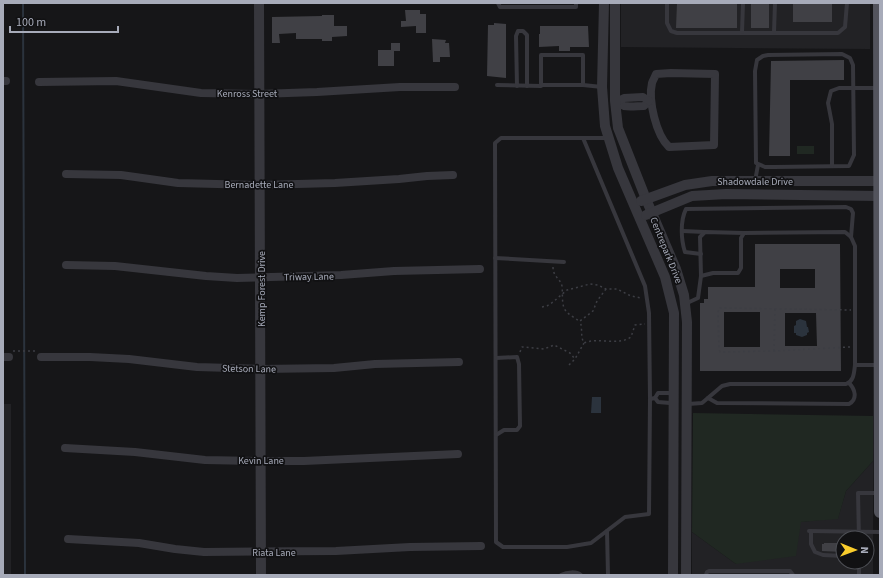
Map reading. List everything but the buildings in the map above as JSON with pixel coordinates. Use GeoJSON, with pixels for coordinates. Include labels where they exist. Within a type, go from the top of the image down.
{"type":"FeatureCollection","features":[{"type":"Feature","properties":{"kind":"main road"},"geometry":{"type":"LineString","coordinates":[[879,3],[880,512]]}},
{"type":"Feature","properties":{"kind":"street","name":"Kemp Forest Drive"},"geometry":{"type":"LineString","coordinates":[[259,3],[261,575]]}},
{"type":"Feature","properties":{"kind":"street","name":"Centrepark Drive"},"geometry":{"type":"LineString","coordinates":[[604,3],[602,87],[605,126],[618,168],[665,277],[674,314],[673,575]]}},
{"type":"Feature","properties":{"kind":"street","name":"Centrepark Drive"},"geometry":{"type":"LineString","coordinates":[[615,3],[618,128],[676,269],[684,295],[687,322],[686,575]]}},
{"type":"Feature","properties":{"kind":"street"},"geometry":{"type":"LineString","coordinates":[[604,103],[617,101],[623,106],[644,106],[650,101],[652,83],[656,74],[714,74],[714,145],[669,147],[663,142],[650,101]]}},
{"type":"Feature","properties":{"kind":"street","name":"Kenross Street"},"geometry":{"type":"LineString","coordinates":[[39,82],[116,82],[201,93],[259,94],[456,87]]}},
{"type":"Feature","properties":{"kind":"street","name":"Bernadette Lane"},"geometry":{"type":"LineString","coordinates":[[66,174],[121,175],[178,183],[260,185],[334,183],[453,175]]}},
{"type":"Feature","properties":{"kind":"street","name":"Shadowdale Drive"},"geometry":{"type":"LineString","coordinates":[[634,204],[685,185],[712,181],[880,181]]}},
{"type":"Feature","properties":{"kind":"street"},"geometry":{"type":"LineString","coordinates":[[755,181],[755,195]]}},
{"type":"Feature","properties":{"kind":"street","name":"Shadowdale Drive"},"geometry":{"type":"LineString","coordinates":[[640,218],[692,196],[726,194],[880,196]]}},
{"type":"Feature","properties":{"kind":"street","name":"Triway Lane"},"geometry":{"type":"LineString","coordinates":[[66,265],[136,268],[206,276],[260,277],[480,269]]}},
{"type":"Feature","properties":{"kind":"street"},"geometry":{"type":"LineString","coordinates":[[672,306],[685,304]]}},
{"type":"Feature","properties":{"kind":"street","name":"Stetson Lane"},"geometry":{"type":"LineString","coordinates":[[38,354],[129,359],[197,367],[261,369],[334,368],[390,364],[459,362]]}},
{"type":"Feature","properties":{"kind":"street"},"geometry":{"type":"LineString","coordinates":[[673,398],[687,401]]}},
{"type":"Feature","properties":{"kind":"street","name":"Kevin Lane"},"geometry":{"type":"LineString","coordinates":[[65,448],[135,452],[205,460],[261,461],[304,461],[458,454]]}},
{"type":"Feature","properties":{"kind":"street"},"geometry":{"type":"LineString","coordinates":[[673,496],[687,496]]}},
{"type":"Feature","properties":{"kind":"street","name":"Riata Lane"},"geometry":{"type":"LineString","coordinates":[[68,539],[140,543],[204,552],[336,552],[410,547],[481,546]]}},
{"type":"Feature","properties":{"kind":"lane"},"geometry":{"type":"LineString","coordinates":[[498,3],[500,7],[517,5],[576,7],[576,3]]}},
{"type":"Feature","properties":{"kind":"lane"},"geometry":{"type":"LineString","coordinates":[[667,3],[667,23],[670,31],[677,33],[838,33],[845,27],[847,3]]}},
{"type":"Feature","properties":{"kind":"lane"},"geometry":{"type":"LineString","coordinates":[[742,32],[743,3]]}},
{"type":"Feature","properties":{"kind":"lane"},"geometry":{"type":"LineString","coordinates":[[774,32],[775,3]]}},
{"type":"Feature","properties":{"kind":"lane"},"geometry":{"type":"LineString","coordinates":[[517,86],[516,36],[518,31],[523,31],[527,34],[527,86]]}},
{"type":"Feature","properties":{"kind":"lane"},"geometry":{"type":"LineString","coordinates":[[755,181],[758,165],[756,163],[755,71],[757,60],[768,55],[842,54],[850,58],[853,65],[854,155],[849,166],[774,167],[758,165]]}},
{"type":"Feature","properties":{"kind":"lane"},"geometry":{"type":"LineString","coordinates":[[541,85],[541,55],[583,55],[583,85]]}},
{"type":"Feature","properties":{"kind":"lane"},"geometry":{"type":"LineString","coordinates":[[497,85],[583,85],[602,87]]}},
{"type":"Feature","properties":{"kind":"lane"},"geometry":{"type":"LineString","coordinates":[[832,166],[832,124],[828,103],[830,91],[839,88],[853,87],[880,88]]}},
{"type":"Feature","properties":{"kind":"lane"},"geometry":{"type":"LineString","coordinates":[[583,138],[645,286],[650,313],[652,398],[649,514],[624,517],[590,543],[567,547],[503,547],[496,542],[495,143],[501,138],[583,138],[609,138]]}},
{"type":"Feature","properties":{"kind":"lane"},"geometry":{"type":"LineString","coordinates":[[687,401],[702,403],[722,386],[730,384],[846,384],[849,383],[854,376],[855,246],[851,236],[851,209],[846,207],[686,209],[683,214],[682,243],[685,252],[701,254]]}},
{"type":"Feature","properties":{"kind":"lane"},"geometry":{"type":"LineString","coordinates":[[683,231],[744,233],[845,232],[851,236]]}},
{"type":"Feature","properties":{"kind":"lane"},"geometry":{"type":"LineString","coordinates":[[685,304],[698,298],[701,276],[700,237],[705,232]]}},
{"type":"Feature","properties":{"kind":"lane"},"geometry":{"type":"LineString","coordinates":[[701,276],[713,273],[738,273],[742,268],[741,238],[744,233]]}},
{"type":"Feature","properties":{"kind":"lane"},"geometry":{"type":"LineString","coordinates":[[496,258],[564,262]]}},
{"type":"Feature","properties":{"kind":"lane"},"geometry":{"type":"LineString","coordinates":[[496,358],[517,358],[519,364],[520,426],[517,430],[504,430],[496,435]]}},
{"type":"Feature","properties":{"kind":"lane"},"geometry":{"type":"LineString","coordinates":[[855,365],[880,365]]}},
{"type":"Feature","properties":{"kind":"lane"},"geometry":{"type":"LineString","coordinates":[[708,398],[717,403],[849,404],[853,402],[855,398],[853,388],[849,383]]}},
{"type":"Feature","properties":{"kind":"lane"},"geometry":{"type":"LineString","coordinates":[[658,393],[670,393],[673,398],[670,402],[658,402],[652,398],[658,393]]}},
{"type":"Feature","properties":{"kind":"lane"},"geometry":{"type":"LineString","coordinates":[[859,530],[858,493],[880,493]]}},
{"type":"Feature","properties":{"kind":"lane"},"geometry":{"type":"LineString","coordinates":[[607,530],[608,575]]}},
{"type":"Feature","properties":{"kind":"lane"},"geometry":{"type":"LineString","coordinates":[[835,531],[810,531],[811,544],[815,552],[824,555],[835,556]]}},
{"type":"Feature","properties":{"kind":"lane"},"geometry":{"type":"LineString","coordinates":[[706,575],[709,571],[790,571],[793,575]]}},
{"type":"Feature","properties":{"kind":"lane"},"geometry":{"type":"LineString","coordinates":[[561,575],[575,572],[581,575]]}},
{"type":"Feature","properties":{"kind":"path"},"geometry":{"type":"LineString","coordinates":[[554,261],[553,272],[560,281],[566,311],[580,321],[581,336],[584,343]]}},
{"type":"Feature","properties":{"kind":"path"},"geometry":{"type":"LineString","coordinates":[[542,307],[547,306],[571,289],[590,284],[598,285],[606,289],[617,289],[631,296],[647,300]]}},
{"type":"Feature","properties":{"kind":"path"},"geometry":{"type":"LineString","coordinates":[[580,321],[593,311],[597,301],[606,289]]}},
{"type":"Feature","properties":{"kind":"path"},"geometry":{"type":"LineString","coordinates":[[854,310],[719,308],[718,312],[720,352],[855,347]]}},
{"type":"Feature","properties":{"kind":"path"},"geometry":{"type":"LineString","coordinates":[[774,351],[775,309]]}},
{"type":"Feature","properties":{"kind":"path"},"geometry":{"type":"LineString","coordinates":[[569,365],[575,359],[584,343],[593,341],[624,341],[631,337],[635,325],[650,323]]}},
{"type":"Feature","properties":{"kind":"path"},"geometry":{"type":"LineString","coordinates":[[517,358],[522,348],[532,347],[544,349],[554,345],[557,348],[570,353],[575,359]]}},
{"type":"Feature","properties":{"kind":"path"},"geometry":{"type":"LineString","coordinates":[[9,355],[38,354]]}},
{"type":"Feature","properties":{"kind":"shaded area"},"geometry":{"type":"Polygon","coordinates":[[[621,3],[870,3],[870,49],[621,47],[621,3]]]}},
{"type":"Feature","properties":{"kind":"shaded area"},"geometry":{"type":"Polygon","coordinates":[[[797,146],[814,146],[814,154],[797,154],[797,146]]]}},
{"type":"Feature","properties":{"kind":"shaded area"},"geometry":{"type":"Polygon","coordinates":[[[800,319],[806,321],[809,332],[807,335],[802,337],[794,333],[796,321],[800,319]]]}},
{"type":"Feature","properties":{"kind":"shaded area"},"geometry":{"type":"Polygon","coordinates":[[[592,397],[601,397],[601,413],[591,413],[592,397]]]}},
{"type":"Feature","properties":{"kind":"shaded area"},"geometry":{"type":"Polygon","coordinates":[[[3,404],[11,404],[11,575],[3,575],[3,404]]]}},
{"type":"Feature","properties":{"kind":"shaded area"},"geometry":{"type":"Polygon","coordinates":[[[693,413],[873,416],[873,461],[846,491],[838,519],[801,522],[796,556],[736,564],[692,532],[693,413]]]}},
{"type":"Feature","properties":{"kind":"shaded area"},"geometry":{"type":"Polygon","coordinates":[[[873,461],[873,530],[835,530],[835,570],[873,570],[873,575],[692,575],[692,532],[736,564],[801,522],[838,518],[846,491],[873,461]]]}},
{"type":"Feature","properties":{"kind":"waterway"},"geometry":{"type":"LineString","coordinates":[[23,3],[25,575]]}}]}
